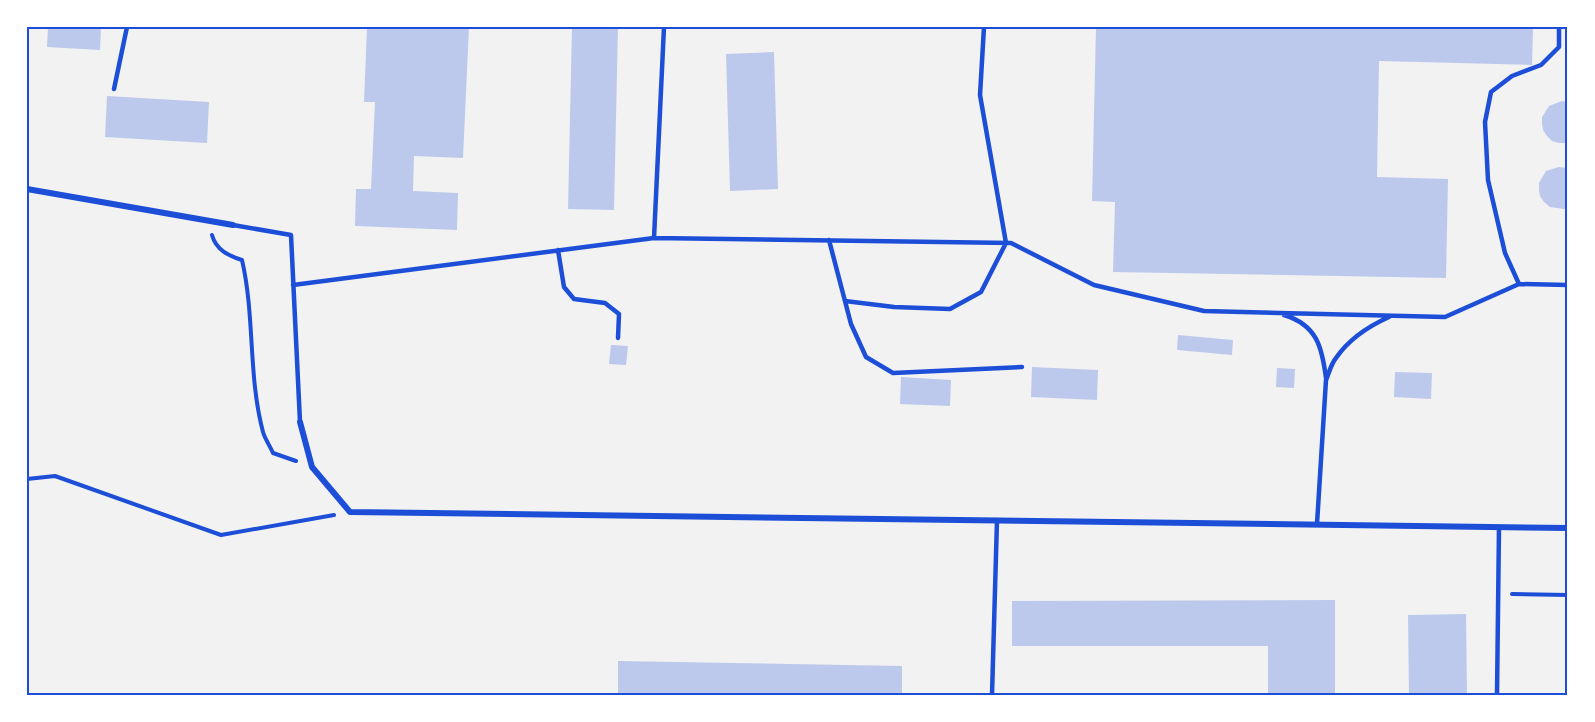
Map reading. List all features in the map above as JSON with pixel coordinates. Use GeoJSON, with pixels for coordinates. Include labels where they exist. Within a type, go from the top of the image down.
{"type":"FeatureCollection","features":[{"type":"Feature","properties":{"kind":"street"},"geometry":{"type":"LineString","coordinates":[[27,189],[233,225]]}},
{"type":"Feature","properties":{"kind":"street"},"geometry":{"type":"LineString","coordinates":[[300,422],[312,468],[350,512],[1568,528]]}},
{"type":"Feature","properties":{"kind":"lane"},"geometry":{"type":"LineString","coordinates":[[114,89],[127,27]]}},
{"type":"Feature","properties":{"kind":"lane"},"geometry":{"type":"LineString","coordinates":[[654,238],[664,27]]}},
{"type":"Feature","properties":{"kind":"lane"},"geometry":{"type":"LineString","coordinates":[[845,301],[894,307],[950,309],[981,292],[1006,243],[980,95],[984,27]]}},
{"type":"Feature","properties":{"kind":"lane"},"geometry":{"type":"LineString","coordinates":[[1519,284],[1505,253],[1488,180],[1485,122],[1491,92],[1512,76],[1541,64],[1559,47],[1559,27]]}},
{"type":"Feature","properties":{"kind":"lane"},"geometry":{"type":"LineString","coordinates":[[233,225],[291,235],[300,422]]}},
{"type":"Feature","properties":{"kind":"lane"},"geometry":{"type":"LineString","coordinates":[[293,285],[654,238],[1011,243],[1094,285],[1204,311],[1445,317],[1519,284],[1568,285]]}},
{"type":"Feature","properties":{"kind":"lane"},"geometry":{"type":"LineString","coordinates":[[829,240],[851,324],[866,357],[893,373],[1022,367]]}},
{"type":"Feature","properties":{"kind":"lane"},"geometry":{"type":"LineString","coordinates":[[558,250],[564,287],[574,299],[605,303],[619,314],[618,338]]}},
{"type":"Feature","properties":{"kind":"lane"},"geometry":{"type":"LineString","coordinates":[[1278,312],[1291,316],[1307,326],[1316,336],[1323,355],[1326,380],[1317,524]]}},
{"type":"Feature","properties":{"kind":"lane"},"geometry":{"type":"LineString","coordinates":[[1326,380],[1334,360],[1343,348],[1373,324],[1393,315]]}},
{"type":"Feature","properties":{"kind":"lane"},"geometry":{"type":"LineString","coordinates":[[993,695],[997,520]]}},
{"type":"Feature","properties":{"kind":"lane"},"geometry":{"type":"LineString","coordinates":[[1497,695],[1499,527]]}},
{"type":"Feature","properties":{"kind":"path"},"geometry":{"type":"LineString","coordinates":[[207,220],[214,242],[227,255],[242,260],[247,280],[256,389],[264,434],[273,453],[312,468]]}},
{"type":"Feature","properties":{"kind":"path"},"geometry":{"type":"LineString","coordinates":[[27,479],[55,476],[221,535],[350,512]]}},
{"type":"Feature","properties":{"kind":"path"},"geometry":{"type":"LineString","coordinates":[[1498,594],[1568,595]]}},
{"type":"Feature","properties":{"kind":"building"},"geometry":{"type":"Polygon","coordinates":[[[48,27],[101,27],[100,50],[47,47],[48,27]]]}},
{"type":"Feature","properties":{"kind":"building"},"geometry":{"type":"Polygon","coordinates":[[[367,27],[469,27],[463,158],[414,156],[413,191],[458,193],[457,230],[355,226],[356,189],[371,189],[375,102],[364,102],[367,27]]]}},
{"type":"Feature","properties":{"kind":"building"},"geometry":{"type":"Polygon","coordinates":[[[572,27],[618,27],[614,210],[568,209],[572,27]]]}},
{"type":"Feature","properties":{"kind":"building"},"geometry":{"type":"Polygon","coordinates":[[[1096,27],[1533,27],[1532,65],[1379,61],[1377,177],[1448,179],[1446,278],[1113,272],[1115,202],[1092,201],[1096,27]]]}},
{"type":"Feature","properties":{"kind":"building"},"geometry":{"type":"Polygon","coordinates":[[[774,52],[778,189],[730,191],[726,54],[774,52]]]}},
{"type":"Feature","properties":{"kind":"building"},"geometry":{"type":"Polygon","coordinates":[[[107,96],[209,102],[207,143],[105,137],[107,96]]]}},
{"type":"Feature","properties":{"kind":"building"},"geometry":{"type":"Polygon","coordinates":[[[1562,101],[1568,102],[1568,143],[1552,141],[1543,130],[1542,124],[1542,117],[1549,106],[1562,101]]]}},
{"type":"Feature","properties":{"kind":"building"},"geometry":{"type":"Polygon","coordinates":[[[1559,167],[1568,168],[1568,208],[1564,209],[1550,207],[1540,196],[1539,190],[1539,183],[1546,171],[1559,167]]]}},
{"type":"Feature","properties":{"kind":"building"},"geometry":{"type":"Polygon","coordinates":[[[1178,335],[1233,340],[1232,355],[1177,350],[1178,335]]]}},
{"type":"Feature","properties":{"kind":"building"},"geometry":{"type":"Polygon","coordinates":[[[611,345],[628,346],[626,365],[609,364],[611,345]]]}},
{"type":"Feature","properties":{"kind":"building"},"geometry":{"type":"Polygon","coordinates":[[[1032,367],[1098,370],[1097,400],[1031,397],[1032,367]]]}},
{"type":"Feature","properties":{"kind":"building"},"geometry":{"type":"Polygon","coordinates":[[[1277,368],[1295,369],[1294,388],[1276,387],[1277,368]]]}},
{"type":"Feature","properties":{"kind":"building"},"geometry":{"type":"Polygon","coordinates":[[[1395,372],[1432,373],[1431,399],[1394,397],[1395,372]]]}},
{"type":"Feature","properties":{"kind":"building"},"geometry":{"type":"Polygon","coordinates":[[[901,377],[951,380],[950,406],[900,404],[901,377]]]}},
{"type":"Feature","properties":{"kind":"building"},"geometry":{"type":"Polygon","coordinates":[[[1335,600],[1335,695],[1268,695],[1268,646],[1012,646],[1012,601],[1335,600]]]}},
{"type":"Feature","properties":{"kind":"building"},"geometry":{"type":"Polygon","coordinates":[[[1466,614],[1467,695],[1409,695],[1408,615],[1466,614]]]}},
{"type":"Feature","properties":{"kind":"building"},"geometry":{"type":"Polygon","coordinates":[[[618,661],[902,666],[902,695],[618,695],[618,661]]]}}]}
